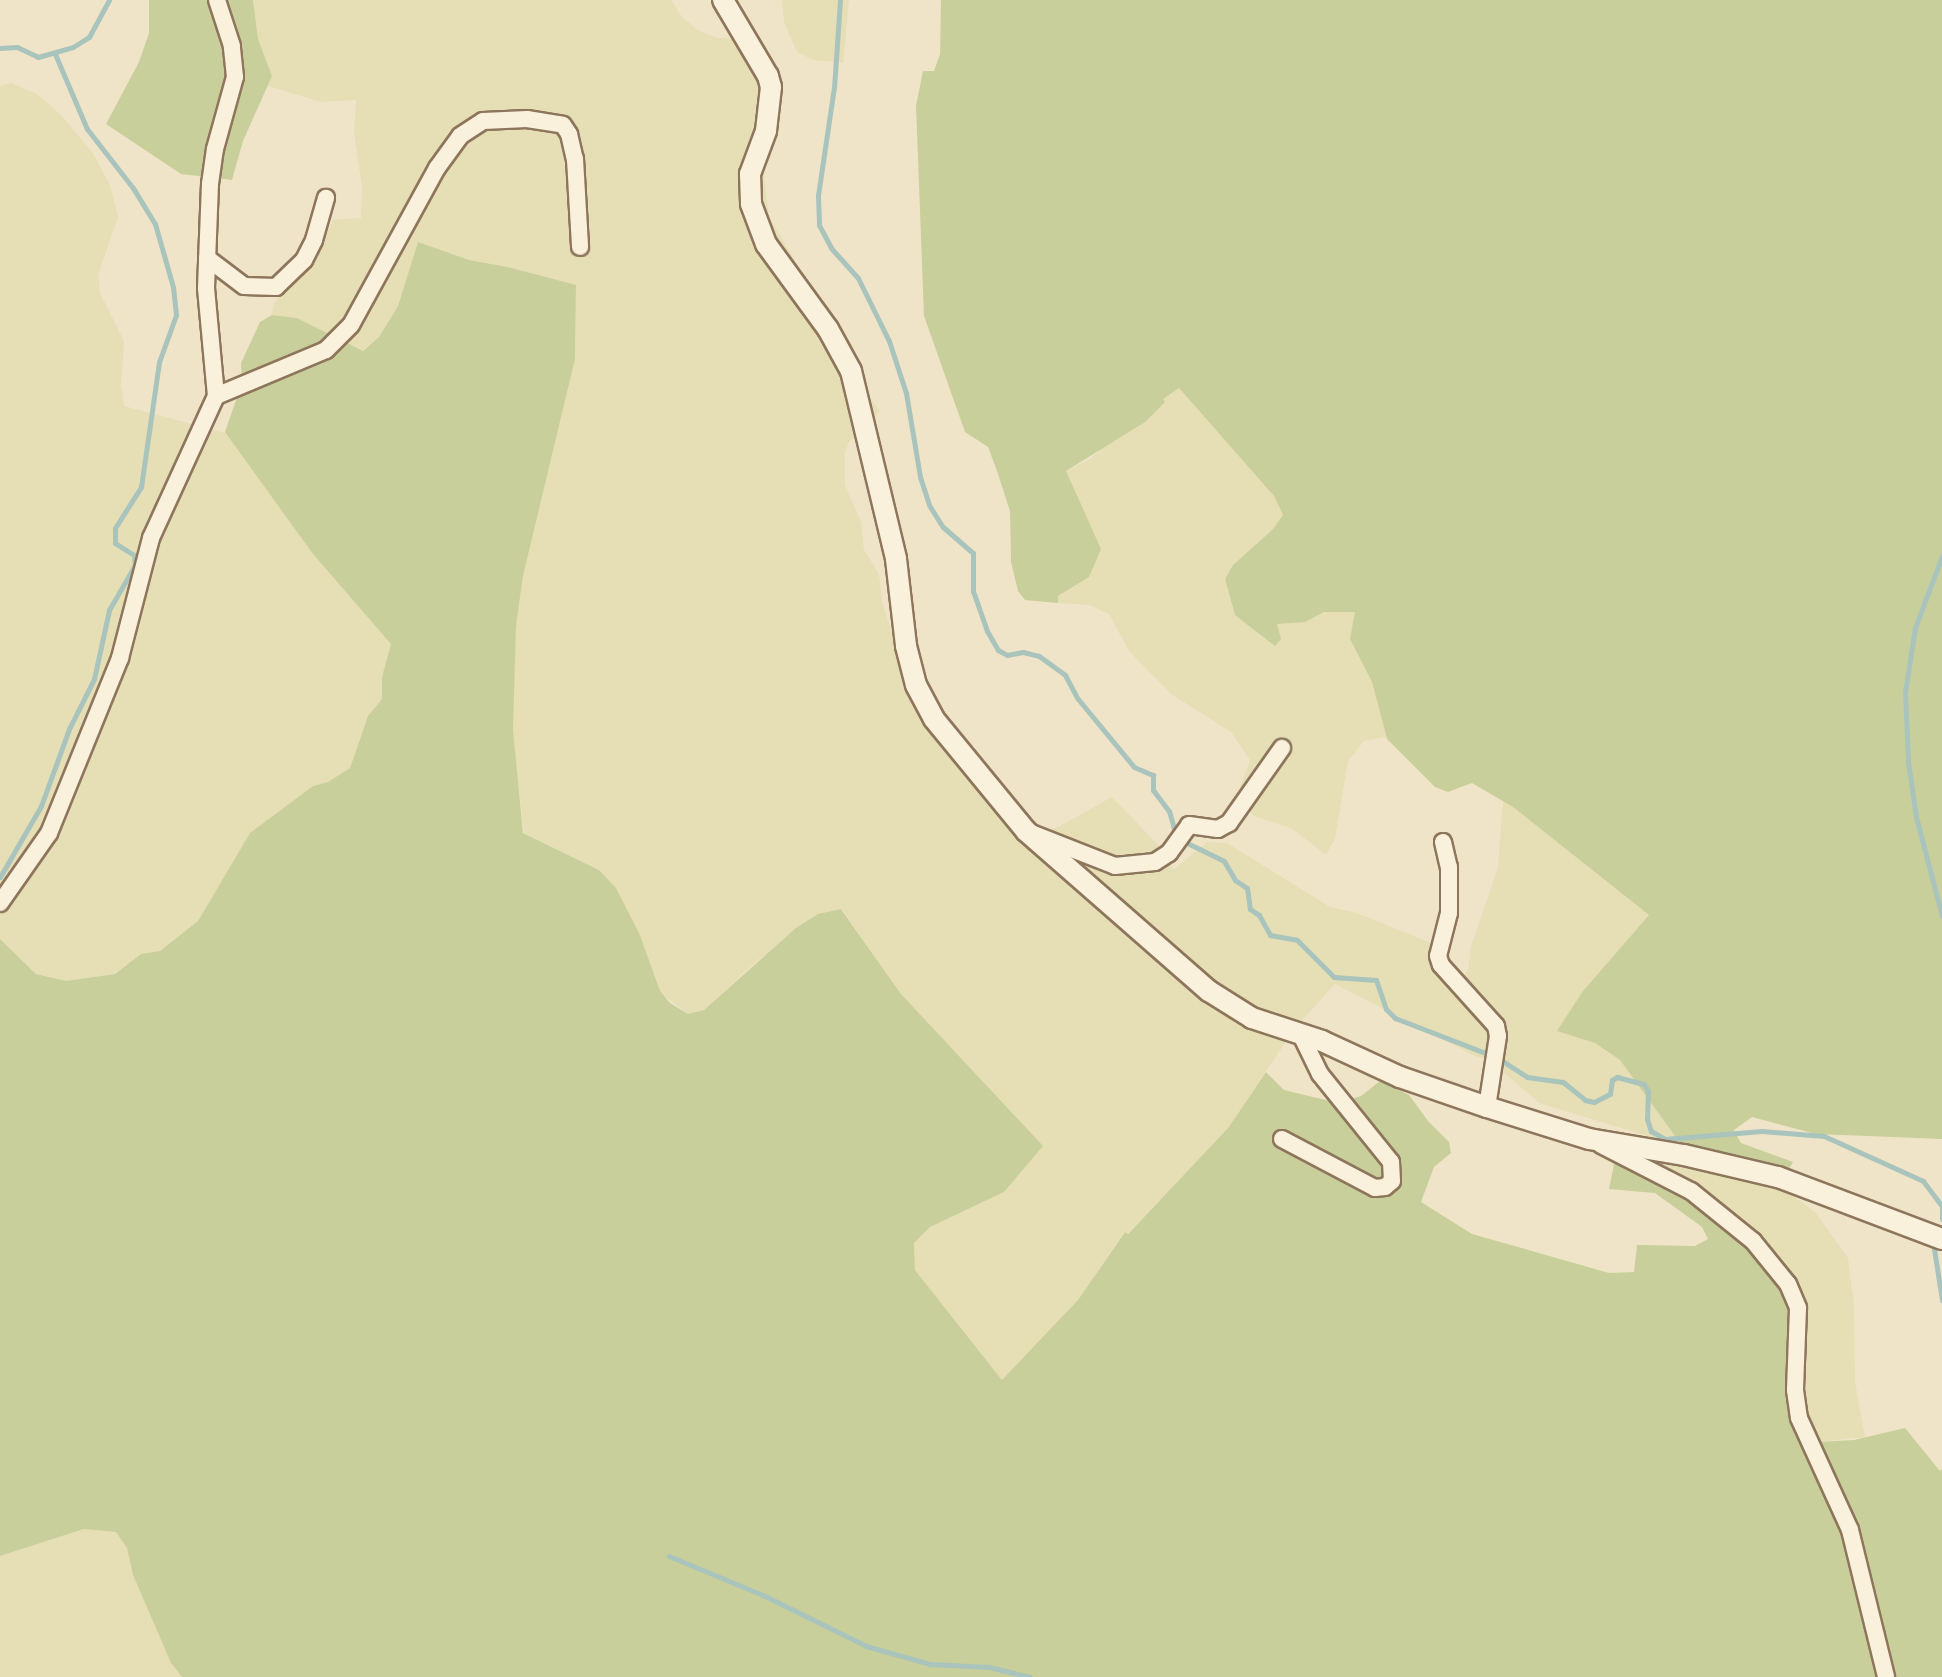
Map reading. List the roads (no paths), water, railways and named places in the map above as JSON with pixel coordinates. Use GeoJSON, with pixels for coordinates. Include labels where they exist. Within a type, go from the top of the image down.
{"type":"FeatureCollection","features":[{"type":"Feature","properties":{"kind":"street"},"geometry":{"type":"LineString","coordinates":[[0,903],[49,833],[115,671],[151,538],[216,396],[207,258],[215,149],[235,77],[232,46],[217,0]]}},
{"type":"Feature","properties":{"kind":"street"},"geometry":{"type":"LineString","coordinates":[[723,0],[768,76],[771,87],[766,131],[750,174],[751,204],[766,244],[828,329],[851,371],[896,559],[906,646],[916,685],[934,719],[1026,831],[1230,1007],[1400,1077],[1487,1107],[1589,1139],[1684,1155],[1778,1177],[1942,1239]]}},
{"type":"Feature","properties":{"kind":"street"},"geometry":{"type":"LineString","coordinates":[[216,396],[326,350],[351,325],[437,168],[460,136],[483,121],[527,119],[563,125],[569,134],[575,159],[580,247]]}},
{"type":"Feature","properties":{"kind":"street"},"geometry":{"type":"LineString","coordinates":[[207,258],[244,286],[276,287],[304,260],[314,240],[326,198]]}},
{"type":"Feature","properties":{"kind":"street"},"geometry":{"type":"LineString","coordinates":[[1026,831],[1115,866],[1155,862],[1169,853],[1189,825],[1218,829],[1229,823],[1282,748]]}},
{"type":"Feature","properties":{"kind":"street"},"geometry":{"type":"LineString","coordinates":[[1443,842],[1449,867],[1450,901],[1438,956],[1441,965],[1496,1026],[1498,1036],[1487,1107]]}},
{"type":"Feature","properties":{"kind":"street"},"geometry":{"type":"LineString","coordinates":[[1282,1139],[1375,1188],[1392,1181],[1391,1162],[1320,1074],[1301,1035]]}},
{"type":"Feature","properties":{"kind":"street"},"geometry":{"type":"LineString","coordinates":[[1589,1139],[1691,1191],[1753,1241],[1788,1284],[1798,1308],[1795,1390],[1799,1418],[1850,1530],[1886,1677]]}},
{"type":"Feature","properties":{"kind":"waterway"},"geometry":{"type":"LineString","coordinates":[[0,48],[17,47],[38,57],[73,47],[89,37],[109,0]]}},
{"type":"Feature","properties":{"kind":"waterway"},"geometry":{"type":"LineString","coordinates":[[840,0],[834,87],[818,195],[819,225],[831,248],[858,278],[889,341],[906,393],[920,477],[929,505],[943,527],[973,553],[973,591],[987,631],[998,650],[1007,655],[1023,652],[1039,656],[1065,675],[1078,699],[1134,767],[1153,775],[1153,790],[1169,811],[1175,832]]}},
{"type":"Feature","properties":{"kind":"waterway"},"geometry":{"type":"LineString","coordinates":[[0,877],[41,806],[69,729],[94,679],[109,610],[135,565],[134,555],[115,543],[115,528],[141,487],[159,362],[176,315],[173,287],[155,224],[133,188],[87,129],[55,54]]}},
{"type":"Feature","properties":{"kind":"waterway"},"geometry":{"type":"LineString","coordinates":[[1942,556],[1915,628],[1905,692],[1908,762],[1916,817],[1942,916]]}},
{"type":"Feature","properties":{"kind":"waterway"},"geometry":{"type":"LineString","coordinates":[[1185,842],[1224,861],[1235,880],[1247,888],[1250,909],[1259,915],[1270,935],[1297,940],[1334,977],[1376,980],[1386,1009],[1395,1018],[1488,1054]]}},
{"type":"Feature","properties":{"kind":"waterway"},"geometry":{"type":"LineString","coordinates":[[1504,1062],[1527,1077],[1563,1082],[1585,1100],[1594,1102],[1610,1094],[1612,1080],[1617,1077],[1644,1084],[1648,1091],[1647,1119],[1651,1131],[1665,1139],[1762,1131],[1824,1136],[1923,1181],[1942,1206]]}},
{"type":"Feature","properties":{"kind":"waterway"},"geometry":{"type":"LineString","coordinates":[[1942,1207],[1942,1219]]}},
{"type":"Feature","properties":{"kind":"waterway"},"geometry":{"type":"LineString","coordinates":[[1934,1249],[1942,1300]]}},
{"type":"Feature","properties":{"kind":"waterway"},"geometry":{"type":"LineString","coordinates":[[669,1556],[765,1596],[866,1646],[930,1664],[989,1667],[1030,1677]]}}]}
